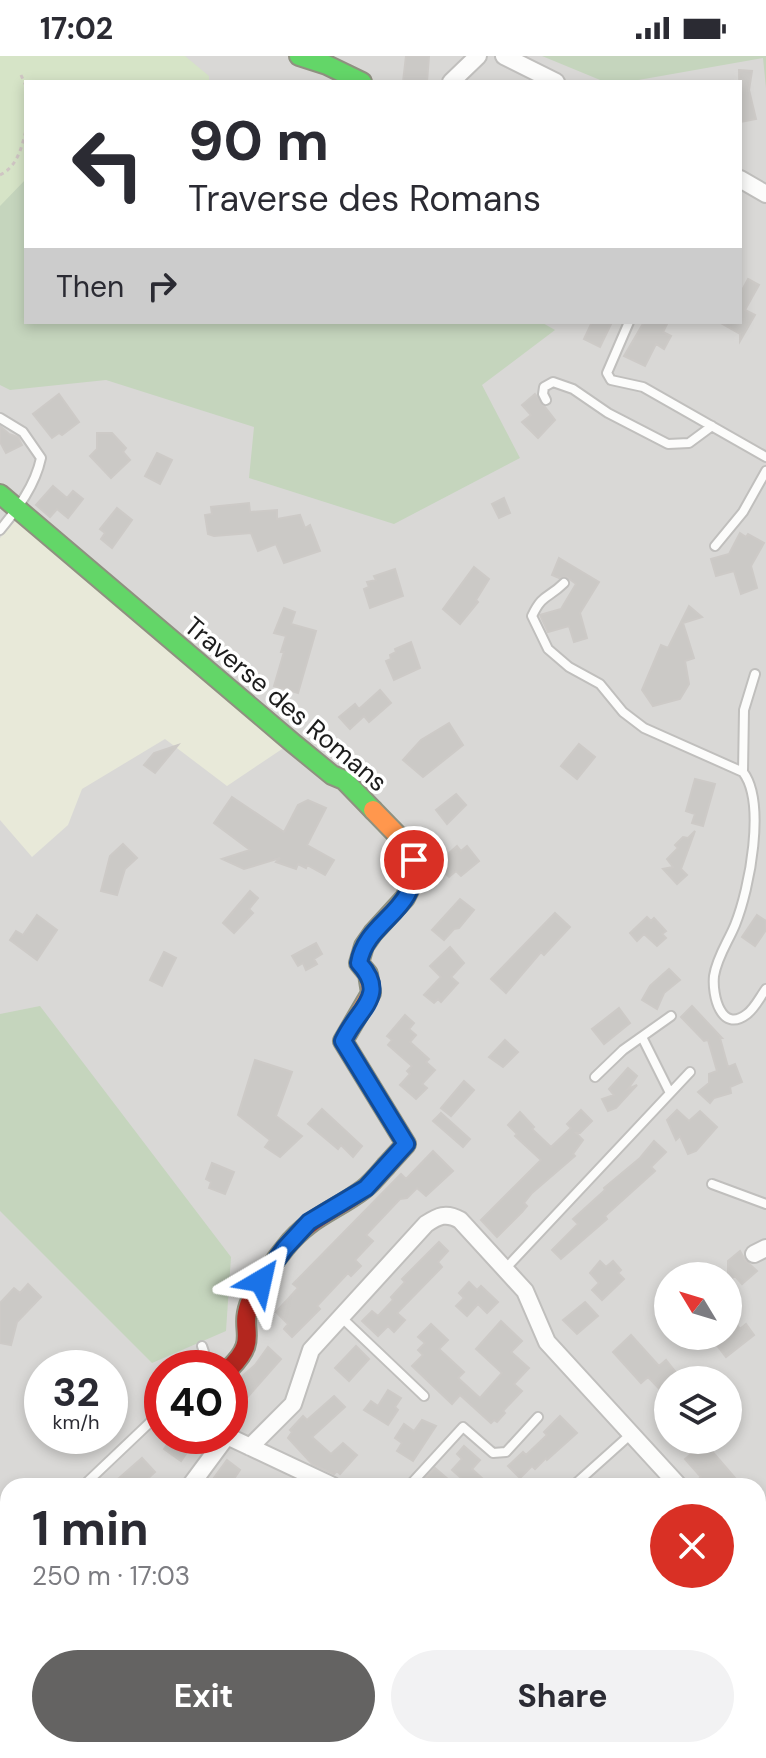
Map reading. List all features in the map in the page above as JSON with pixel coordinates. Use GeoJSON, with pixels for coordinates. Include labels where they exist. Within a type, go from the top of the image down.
{"type":"FeatureCollection","features":[{"type":"Feature","properties":{"kind":"street"},"geometry":{"type":"LineString","coordinates":[[299,56],[358,80]]}},
{"type":"Feature","properties":{"kind":"street"},"geometry":{"type":"LineString","coordinates":[[453,80],[478,56]]}},
{"type":"Feature","properties":{"kind":"street"},"geometry":{"type":"LineString","coordinates":[[504,56],[530,62],[553,80]]}},
{"type":"Feature","properties":{"kind":"street"},"geometry":{"type":"LineString","coordinates":[[742,180],[766,194]]}},
{"type":"Feature","properties":{"kind":"street","name":"Traverse des Romans"},"geometry":{"type":"LineString","coordinates":[[0,494],[293,743],[332,775],[344,780],[409,847],[414,860],[415,873],[405,901],[361,949],[359,963],[371,976],[373,987],[370,1000],[350,1026],[343,1041],[406,1144],[366,1188],[309,1222],[285,1248],[251,1299],[246,1317],[248,1341],[245,1350]]}},
{"type":"Feature","properties":{"kind":"street"},"geometry":{"type":"LineString","coordinates":[[316,1478],[250,1447],[293,1404],[311,1350],[340,1316],[426,1224],[439,1215],[451,1215],[460,1220],[506,1268],[525,1291],[547,1342],[672,1478]]}},
{"type":"Feature","properties":{"kind":"street"},"geometry":{"type":"LineString","coordinates":[[196,1478],[214,1454]]}},
{"type":"Feature","properties":{"kind":"street"},"geometry":{"type":"LineString","coordinates":[[751,1758],[758,1758]]}},
{"type":"Feature","properties":{"kind":"lane"},"geometry":{"type":"LineString","coordinates":[[628,324],[607,373],[611,380],[643,387],[766,457]]}},
{"type":"Feature","properties":{"kind":"lane"},"geometry":{"type":"LineString","coordinates":[[546,400],[544,387],[553,382],[573,389],[608,413],[668,444],[689,443],[712,426]]}},
{"type":"Feature","properties":{"kind":"lane"},"geometry":{"type":"LineString","coordinates":[[0,418],[23,432],[41,458],[37,475],[0,530]]}},
{"type":"Feature","properties":{"kind":"lane"},"geometry":{"type":"LineString","coordinates":[[715,546],[743,512],[766,471]]}},
{"type":"Feature","properties":{"kind":"lane"},"geometry":{"type":"LineString","coordinates":[[564,583],[540,599],[532,616],[548,649],[569,667],[600,684],[623,712],[644,728],[751,778],[760,816],[756,857],[748,890],[714,974],[715,1002],[719,1012],[727,1018],[737,1019],[752,1009],[766,989]]}},
{"type":"Feature","properties":{"kind":"lane"},"geometry":{"type":"LineString","coordinates":[[743,772],[744,710],[755,674]]}},
{"type":"Feature","properties":{"kind":"lane"},"geometry":{"type":"LineString","coordinates":[[595,1077],[623,1050],[671,1016]]}},
{"type":"Feature","properties":{"kind":"lane"},"geometry":{"type":"LineString","coordinates":[[642,1037],[670,1093]]}},
{"type":"Feature","properties":{"kind":"lane"},"geometry":{"type":"LineString","coordinates":[[506,1268],[690,1072]]}},
{"type":"Feature","properties":{"kind":"lane"},"geometry":{"type":"LineString","coordinates":[[712,1184],[766,1204]]}},
{"type":"Feature","properties":{"kind":"lane"},"geometry":{"type":"LineString","coordinates":[[340,1316],[424,1396]]}},
{"type":"Feature","properties":{"kind":"lane"},"geometry":{"type":"LineString","coordinates":[[202,1346],[203,1350]]}},
{"type":"Feature","properties":{"kind":"lane"},"geometry":{"type":"LineString","coordinates":[[416,1478],[463,1427],[493,1453],[506,1452],[538,1417]]}},
{"type":"Feature","properties":{"kind":"lane"},"geometry":{"type":"LineString","coordinates":[[91,1478],[144,1428]]}},
{"type":"Feature","properties":{"kind":"lane"},"geometry":{"type":"LineString","coordinates":[[582,1478],[631,1434]]}},
{"type":"Feature","properties":{"kind":"path"},"geometry":{"type":"LineString","coordinates":[[21,75],[24,82]]}},
{"type":"Feature","properties":{"kind":"path"},"geometry":{"type":"LineString","coordinates":[[0,175],[18,156],[24,136]]}},
{"type":"Feature","properties":{"kind":"shaded area"},"geometry":{"type":"Polygon","coordinates":[[[0,56],[766,56],[766,1478],[0,1478],[0,56]]]}},
{"type":"Feature","properties":{"kind":"green space"},"geometry":{"type":"Polygon","coordinates":[[[0,56],[185,56],[209,76],[209,80],[24,80],[24,204],[0,215],[0,56]]]}},
{"type":"Feature","properties":{"kind":"green space"},"geometry":{"type":"Polygon","coordinates":[[[542,56],[766,56],[766,88],[763,58],[638,80],[600,80],[542,56]]]}},
{"type":"Feature","properties":{"kind":"green space"},"geometry":{"type":"Polygon","coordinates":[[[24,181],[24,324],[544,324],[555,330],[482,385],[520,458],[394,524],[249,478],[254,427],[106,380],[10,390],[0,385],[0,206],[24,181]]]}},
{"type":"Feature","properties":{"kind":"green space"},"geometry":{"type":"Polygon","coordinates":[[[20,515],[288,745],[227,786],[165,739],[82,789],[68,825],[32,857],[0,820],[0,538],[20,515]]]}},
{"type":"Feature","properties":{"kind":"green space"},"geometry":{"type":"Polygon","coordinates":[[[40,1006],[231,1257],[226,1331],[182,1350],[144,1350],[144,1355],[0,1211],[0,1014],[40,1006]]]}},
{"type":"Feature","properties":{"kind":"building"},"geometry":{"type":"Polygon","coordinates":[[[406,56],[429,56],[427,80],[403,80],[406,56]]]}},
{"type":"Feature","properties":{"kind":"building"},"geometry":{"type":"Polygon","coordinates":[[[739,70],[752,71],[749,90],[756,119],[742,122],[742,80],[739,80],[739,70]]]}},
{"type":"Feature","properties":{"kind":"building"},"geometry":{"type":"Polygon","coordinates":[[[748,279],[759,285],[745,310],[755,315],[740,341],[740,334],[722,324],[742,324],[742,290],[748,279]]]}},
{"type":"Feature","properties":{"kind":"building"},"geometry":{"type":"Polygon","coordinates":[[[591,324],[611,324],[600,347],[584,339],[591,324]]]}},
{"type":"Feature","properties":{"kind":"building"},"geometry":{"type":"Polygon","coordinates":[[[643,324],[667,324],[663,332],[671,336],[664,349],[656,344],[645,366],[624,356],[643,324]]]}},
{"type":"Feature","properties":{"kind":"building"},"geometry":{"type":"Polygon","coordinates":[[[59,394],[79,422],[62,435],[59,433],[52,438],[33,414],[59,394]]]}},
{"type":"Feature","properties":{"kind":"building"},"geometry":{"type":"Polygon","coordinates":[[[535,394],[555,420],[538,438],[522,422],[531,415],[522,405],[535,394]]]}},
{"type":"Feature","properties":{"kind":"building"},"geometry":{"type":"Polygon","coordinates":[[[0,426],[18,437],[22,445],[6,453],[0,442],[0,426]]]}},
{"type":"Feature","properties":{"kind":"building"},"geometry":{"type":"Polygon","coordinates":[[[97,433],[112,433],[126,448],[123,452],[130,460],[111,478],[90,456],[97,449],[97,433]]]}},
{"type":"Feature","properties":{"kind":"building"},"geometry":{"type":"Polygon","coordinates":[[[157,453],[172,460],[160,484],[145,476],[157,453]]]}},
{"type":"Feature","properties":{"kind":"building"},"geometry":{"type":"Polygon","coordinates":[[[53,486],[67,498],[73,491],[83,499],[68,518],[57,509],[50,517],[36,505],[53,486]]]}},
{"type":"Feature","properties":{"kind":"building"},"geometry":{"type":"Polygon","coordinates":[[[504,498],[510,513],[499,518],[492,504],[504,498]]]}},
{"type":"Feature","properties":{"kind":"building"},"geometry":{"type":"Polygon","coordinates":[[[249,503],[250,512],[277,510],[277,519],[300,515],[305,528],[310,525],[320,551],[284,563],[276,544],[258,551],[251,533],[208,534],[205,515],[212,514],[211,507],[249,503]]]}},
{"type":"Feature","properties":{"kind":"building"},"geometry":{"type":"Polygon","coordinates":[[[117,508],[132,520],[112,548],[101,539],[105,533],[100,529],[117,508]]]}},
{"type":"Feature","properties":{"kind":"building"},"geometry":{"type":"Polygon","coordinates":[[[740,533],[764,543],[751,566],[757,588],[741,594],[734,571],[716,576],[711,559],[729,554],[740,533]]]}},
{"type":"Feature","properties":{"kind":"building"},"geometry":{"type":"Polygon","coordinates":[[[559,558],[599,582],[580,613],[587,638],[574,642],[569,626],[548,632],[540,615],[561,609],[576,584],[567,577],[552,575],[559,558]]]}},
{"type":"Feature","properties":{"kind":"building"},"geometry":{"type":"Polygon","coordinates":[[[474,567],[489,579],[476,600],[478,602],[460,624],[443,609],[474,567]]]}},
{"type":"Feature","properties":{"kind":"building"},"geometry":{"type":"Polygon","coordinates":[[[395,569],[403,596],[370,608],[364,589],[369,587],[367,582],[376,580],[374,576],[395,569]]]}},
{"type":"Feature","properties":{"kind":"building"},"geometry":{"type":"Polygon","coordinates":[[[689,606],[702,617],[683,623],[694,658],[685,661],[689,684],[680,699],[653,706],[642,690],[661,645],[668,648],[689,606]]]}},
{"type":"Feature","properties":{"kind":"building"},"geometry":{"type":"Polygon","coordinates":[[[284,608],[295,612],[291,624],[316,631],[298,693],[274,686],[286,636],[274,633],[284,608]]]}},
{"type":"Feature","properties":{"kind":"building"},"geometry":{"type":"Polygon","coordinates":[[[411,642],[420,668],[394,680],[386,661],[391,659],[390,655],[396,652],[395,649],[411,642]]]}},
{"type":"Feature","properties":{"kind":"building"},"geometry":{"type":"Polygon","coordinates":[[[380,690],[391,703],[369,722],[364,716],[350,729],[339,717],[355,704],[359,709],[380,690]]]}},
{"type":"Feature","properties":{"kind":"building"},"geometry":{"type":"Polygon","coordinates":[[[449,723],[463,745],[423,777],[403,760],[421,740],[449,723]]]}},
{"type":"Feature","properties":{"kind":"building"},"geometry":{"type":"Polygon","coordinates":[[[579,744],[595,757],[577,779],[561,766],[579,744]]]}},
{"type":"Feature","properties":{"kind":"building"},"geometry":{"type":"Polygon","coordinates":[[[178,745],[155,773],[144,765],[154,753],[178,745]]]}},
{"type":"Feature","properties":{"kind":"building"},"geometry":{"type":"Polygon","coordinates":[[[695,779],[715,784],[703,826],[692,823],[695,814],[686,811],[695,779]]]}},
{"type":"Feature","properties":{"kind":"building"},"geometry":{"type":"Polygon","coordinates":[[[456,794],[466,805],[447,824],[436,810],[456,794]]]}},
{"type":"Feature","properties":{"kind":"building"},"geometry":{"type":"Polygon","coordinates":[[[232,797],[284,832],[298,805],[308,800],[326,808],[307,845],[334,860],[325,875],[307,865],[306,868],[298,864],[296,869],[276,862],[280,858],[244,869],[222,859],[250,850],[214,823],[232,797]]]}},
{"type":"Feature","properties":{"kind":"building"},"geometry":{"type":"Polygon","coordinates":[[[695,831],[681,869],[687,875],[677,884],[663,869],[673,867],[667,859],[678,848],[675,845],[695,831]]]}},
{"type":"Feature","properties":{"kind":"building"},"geometry":{"type":"Polygon","coordinates":[[[123,844],[137,858],[125,869],[117,895],[101,891],[110,856],[123,844]]]}},
{"type":"Feature","properties":{"kind":"building"},"geometry":{"type":"Polygon","coordinates":[[[457,846],[461,851],[467,846],[479,861],[461,876],[456,871],[449,877],[444,872],[426,889],[428,872],[457,846]]]}},
{"type":"Feature","properties":{"kind":"building"},"geometry":{"type":"Polygon","coordinates":[[[250,891],[258,898],[249,909],[253,913],[234,933],[223,923],[250,891]]]}},
{"type":"Feature","properties":{"kind":"building"},"geometry":{"type":"Polygon","coordinates":[[[460,899],[474,910],[444,940],[432,930],[460,899]]]}},
{"type":"Feature","properties":{"kind":"building"},"geometry":{"type":"Polygon","coordinates":[[[555,913],[570,927],[544,955],[541,952],[506,993],[491,979],[555,913]]]}},
{"type":"Feature","properties":{"kind":"building"},"geometry":{"type":"Polygon","coordinates":[[[37,915],[57,930],[37,960],[10,940],[16,931],[23,935],[37,915]]]}},
{"type":"Feature","properties":{"kind":"building"},"geometry":{"type":"Polygon","coordinates":[[[757,915],[766,921],[766,930],[755,946],[742,937],[757,915]]]}},
{"type":"Feature","properties":{"kind":"building"},"geometry":{"type":"Polygon","coordinates":[[[647,917],[651,921],[654,918],[666,931],[662,934],[666,938],[657,946],[644,934],[637,941],[630,933],[647,917]]]}},
{"type":"Feature","properties":{"kind":"building"},"geometry":{"type":"Polygon","coordinates":[[[316,943],[322,954],[314,959],[317,964],[306,970],[303,963],[298,966],[292,956],[316,943]]]}},
{"type":"Feature","properties":{"kind":"building"},"geometry":{"type":"Polygon","coordinates":[[[450,947],[464,963],[451,977],[458,983],[441,1002],[438,999],[434,1003],[424,995],[441,977],[430,966],[450,947]]]}},
{"type":"Feature","properties":{"kind":"building"},"geometry":{"type":"Polygon","coordinates":[[[164,952],[176,958],[162,986],[150,980],[164,952]]]}},
{"type":"Feature","properties":{"kind":"building"},"geometry":{"type":"Polygon","coordinates":[[[669,969],[680,980],[664,993],[657,1009],[642,1000],[650,986],[669,969]]]}},
{"type":"Feature","properties":{"kind":"building"},"geometry":{"type":"Polygon","coordinates":[[[692,1006],[722,1038],[728,1067],[735,1064],[742,1082],[730,1087],[731,1093],[714,1098],[710,1103],[698,1092],[709,1083],[709,1074],[717,1071],[708,1040],[704,1041],[681,1017],[692,1006]]]}},
{"type":"Feature","properties":{"kind":"building"},"geometry":{"type":"Polygon","coordinates":[[[619,1008],[630,1023],[604,1044],[592,1029],[619,1008]]]}},
{"type":"Feature","properties":{"kind":"building"},"geometry":{"type":"Polygon","coordinates":[[[405,1015],[414,1023],[409,1029],[416,1035],[410,1042],[429,1059],[426,1062],[435,1070],[422,1084],[427,1088],[416,1099],[400,1085],[410,1074],[407,1071],[412,1066],[388,1045],[392,1040],[387,1036],[405,1015]]]}},
{"type":"Feature","properties":{"kind":"building"},"geometry":{"type":"Polygon","coordinates":[[[505,1040],[518,1052],[503,1067],[489,1057],[505,1040]]]}},
{"type":"Feature","properties":{"kind":"building"},"geometry":{"type":"Polygon","coordinates":[[[255,1060],[292,1072],[276,1116],[302,1136],[280,1157],[265,1147],[270,1140],[238,1115],[255,1060]]]}},
{"type":"Feature","properties":{"kind":"building"},"geometry":{"type":"Polygon","coordinates":[[[628,1068],[637,1076],[628,1089],[637,1085],[616,1108],[608,1111],[602,1099],[614,1095],[609,1089],[628,1068]]]}},
{"type":"Feature","properties":{"kind":"building"},"geometry":{"type":"Polygon","coordinates":[[[464,1081],[474,1090],[451,1116],[441,1108],[464,1081]]]}},
{"type":"Feature","properties":{"kind":"building"},"geometry":{"type":"Polygon","coordinates":[[[322,1109],[362,1146],[353,1157],[341,1145],[338,1149],[308,1124],[322,1109]]]}},
{"type":"Feature","properties":{"kind":"building"},"geometry":{"type":"Polygon","coordinates":[[[581,1110],[592,1121],[576,1133],[583,1140],[573,1154],[575,1156],[532,1193],[524,1203],[527,1206],[497,1237],[481,1220],[541,1160],[515,1136],[517,1134],[508,1125],[520,1112],[551,1147],[571,1128],[567,1124],[581,1110]]]}},
{"type":"Feature","properties":{"kind":"building"},"geometry":{"type":"Polygon","coordinates":[[[677,1110],[689,1121],[700,1111],[717,1127],[696,1151],[688,1154],[680,1136],[676,1140],[667,1120],[677,1110]]]}},
{"type":"Feature","properties":{"kind":"building"},"geometry":{"type":"Polygon","coordinates":[[[441,1113],[470,1139],[463,1147],[433,1121],[441,1113]]]}},
{"type":"Feature","properties":{"kind":"building"},"geometry":{"type":"Polygon","coordinates":[[[654,1141],[666,1152],[651,1167],[655,1171],[561,1259],[552,1250],[578,1224],[573,1219],[640,1158],[654,1141]]]}},
{"type":"Feature","properties":{"kind":"building"},"geometry":{"type":"Polygon","coordinates":[[[433,1151],[453,1171],[426,1196],[417,1188],[407,1198],[400,1199],[366,1235],[373,1241],[355,1260],[361,1266],[351,1276],[348,1273],[317,1306],[320,1309],[292,1337],[284,1329],[288,1324],[276,1312],[298,1288],[293,1284],[401,1174],[406,1179],[433,1151]]]}},
{"type":"Feature","properties":{"kind":"building"},"geometry":{"type":"Polygon","coordinates":[[[212,1163],[234,1172],[225,1194],[209,1188],[211,1182],[206,1179],[212,1163]]]}},
{"type":"Feature","properties":{"kind":"building"},"geometry":{"type":"Polygon","coordinates":[[[439,1242],[448,1251],[438,1262],[442,1267],[397,1313],[405,1320],[394,1332],[388,1326],[378,1336],[362,1321],[372,1311],[378,1316],[405,1282],[402,1279],[439,1242]]]}},
{"type":"Feature","properties":{"kind":"building"},"geometry":{"type":"Polygon","coordinates":[[[740,1251],[757,1271],[742,1284],[742,1262],[728,1261],[740,1251]]]}},
{"type":"Feature","properties":{"kind":"building"},"geometry":{"type":"Polygon","coordinates":[[[600,1261],[606,1267],[613,1261],[624,1279],[602,1300],[592,1290],[599,1283],[590,1273],[600,1261]]]}},
{"type":"Feature","properties":{"kind":"building"},"geometry":{"type":"Polygon","coordinates":[[[469,1282],[477,1290],[481,1286],[498,1302],[487,1313],[478,1304],[467,1316],[456,1306],[464,1298],[459,1293],[469,1282]]]}},
{"type":"Feature","properties":{"kind":"building"},"geometry":{"type":"Polygon","coordinates":[[[28,1284],[41,1297],[17,1322],[11,1345],[0,1343],[0,1303],[14,1288],[20,1293],[28,1284]]]}},
{"type":"Feature","properties":{"kind":"building"},"geometry":{"type":"Polygon","coordinates":[[[585,1302],[598,1316],[577,1334],[563,1320],[585,1302]]]}},
{"type":"Feature","properties":{"kind":"building"},"geometry":{"type":"Polygon","coordinates":[[[501,1321],[522,1341],[511,1352],[529,1368],[514,1384],[522,1391],[497,1422],[494,1420],[491,1423],[460,1395],[452,1404],[412,1366],[423,1355],[418,1350],[425,1343],[418,1337],[431,1324],[448,1340],[439,1349],[464,1372],[458,1378],[480,1398],[502,1373],[476,1349],[501,1321]]]}},
{"type":"Feature","properties":{"kind":"building"},"geometry":{"type":"Polygon","coordinates":[[[746,1324],[754,1335],[742,1344],[742,1327],[746,1324]]]}},
{"type":"Feature","properties":{"kind":"building"},"geometry":{"type":"Polygon","coordinates":[[[631,1335],[659,1366],[654,1366],[654,1383],[648,1377],[641,1383],[613,1352],[631,1335]]]}},
{"type":"Feature","properties":{"kind":"building"},"geometry":{"type":"Polygon","coordinates":[[[356,1346],[369,1359],[349,1381],[335,1368],[356,1346]]]}},
{"type":"Feature","properties":{"kind":"building"},"geometry":{"type":"Polygon","coordinates":[[[268,1347],[281,1359],[248,1397],[248,1371],[268,1347]]]}},
{"type":"Feature","properties":{"kind":"building"},"geometry":{"type":"Polygon","coordinates":[[[721,1350],[735,1350],[726,1357],[721,1350]]]}},
{"type":"Feature","properties":{"kind":"building"},"geometry":{"type":"Polygon","coordinates":[[[388,1390],[401,1398],[395,1407],[398,1410],[388,1425],[364,1410],[371,1401],[378,1406],[388,1390]]]}},
{"type":"Feature","properties":{"kind":"building"},"geometry":{"type":"Polygon","coordinates":[[[334,1396],[345,1407],[312,1437],[331,1454],[343,1443],[357,1455],[340,1474],[312,1464],[288,1438],[292,1432],[290,1430],[303,1416],[307,1420],[334,1396]]]}},
{"type":"Feature","properties":{"kind":"building"},"geometry":{"type":"Polygon","coordinates":[[[560,1416],[577,1433],[547,1460],[535,1469],[532,1466],[520,1478],[508,1466],[523,1452],[526,1455],[547,1435],[544,1432],[560,1416]]]}},
{"type":"Feature","properties":{"kind":"building"},"geometry":{"type":"Polygon","coordinates":[[[422,1420],[436,1426],[413,1461],[397,1451],[402,1443],[395,1438],[404,1424],[414,1431],[422,1420]]]}},
{"type":"Feature","properties":{"kind":"building"},"geometry":{"type":"Polygon","coordinates":[[[464,1446],[480,1460],[472,1469],[482,1478],[461,1478],[452,1470],[462,1459],[457,1454],[464,1446]]]}},
{"type":"Feature","properties":{"kind":"building"},"geometry":{"type":"Polygon","coordinates":[[[171,1454],[186,1454],[181,1461],[171,1454]]]}},
{"type":"Feature","properties":{"kind":"building"},"geometry":{"type":"Polygon","coordinates":[[[691,1454],[714,1454],[735,1478],[700,1478],[685,1459],[691,1454]]]}},
{"type":"Feature","properties":{"kind":"building"},"geometry":{"type":"Polygon","coordinates":[[[142,1458],[155,1472],[149,1478],[119,1478],[142,1458]]]}},
{"type":"Feature","properties":{"kind":"building"},"geometry":{"type":"Polygon","coordinates":[[[227,1460],[240,1470],[234,1478],[214,1478],[227,1460]]]}},
{"type":"Feature","properties":{"kind":"building"},"geometry":{"type":"Polygon","coordinates":[[[435,1468],[447,1478],[426,1478],[435,1468]]]}},
{"type":"Feature","properties":{"kind":"traffic: fast"},"geometry":{"type":"LineString","coordinates":[[299,56],[358,80]]}},
{"type":"Feature","properties":{"kind":"traffic: fast"},"geometry":{"type":"LineString","coordinates":[[0,494],[293,743],[332,775],[344,780],[373,810]]}},
{"type":"Feature","properties":{"kind":"traffic: slow"},"geometry":{"type":"LineString","coordinates":[[373,810],[409,847],[414,868],[412,884],[405,898],[364,946],[359,963],[368,974],[371,993],[343,1041],[406,1144],[386,1166]]}},
{"type":"Feature","properties":{"kind":"traffic: jam"},"geometry":{"type":"LineString","coordinates":[[243,1350],[251,1300],[280,1254],[303,1229],[364,1189],[386,1166]]}},
{"type":"Feature","properties":{"kind":"route"},"geometry":{"type":"LineString","coordinates":[[261,1281],[309,1222],[366,1188],[406,1144],[343,1041],[361,1009],[370,1000],[373,987],[371,976],[359,963],[361,949],[405,901],[415,873],[414,860]]}}]}
